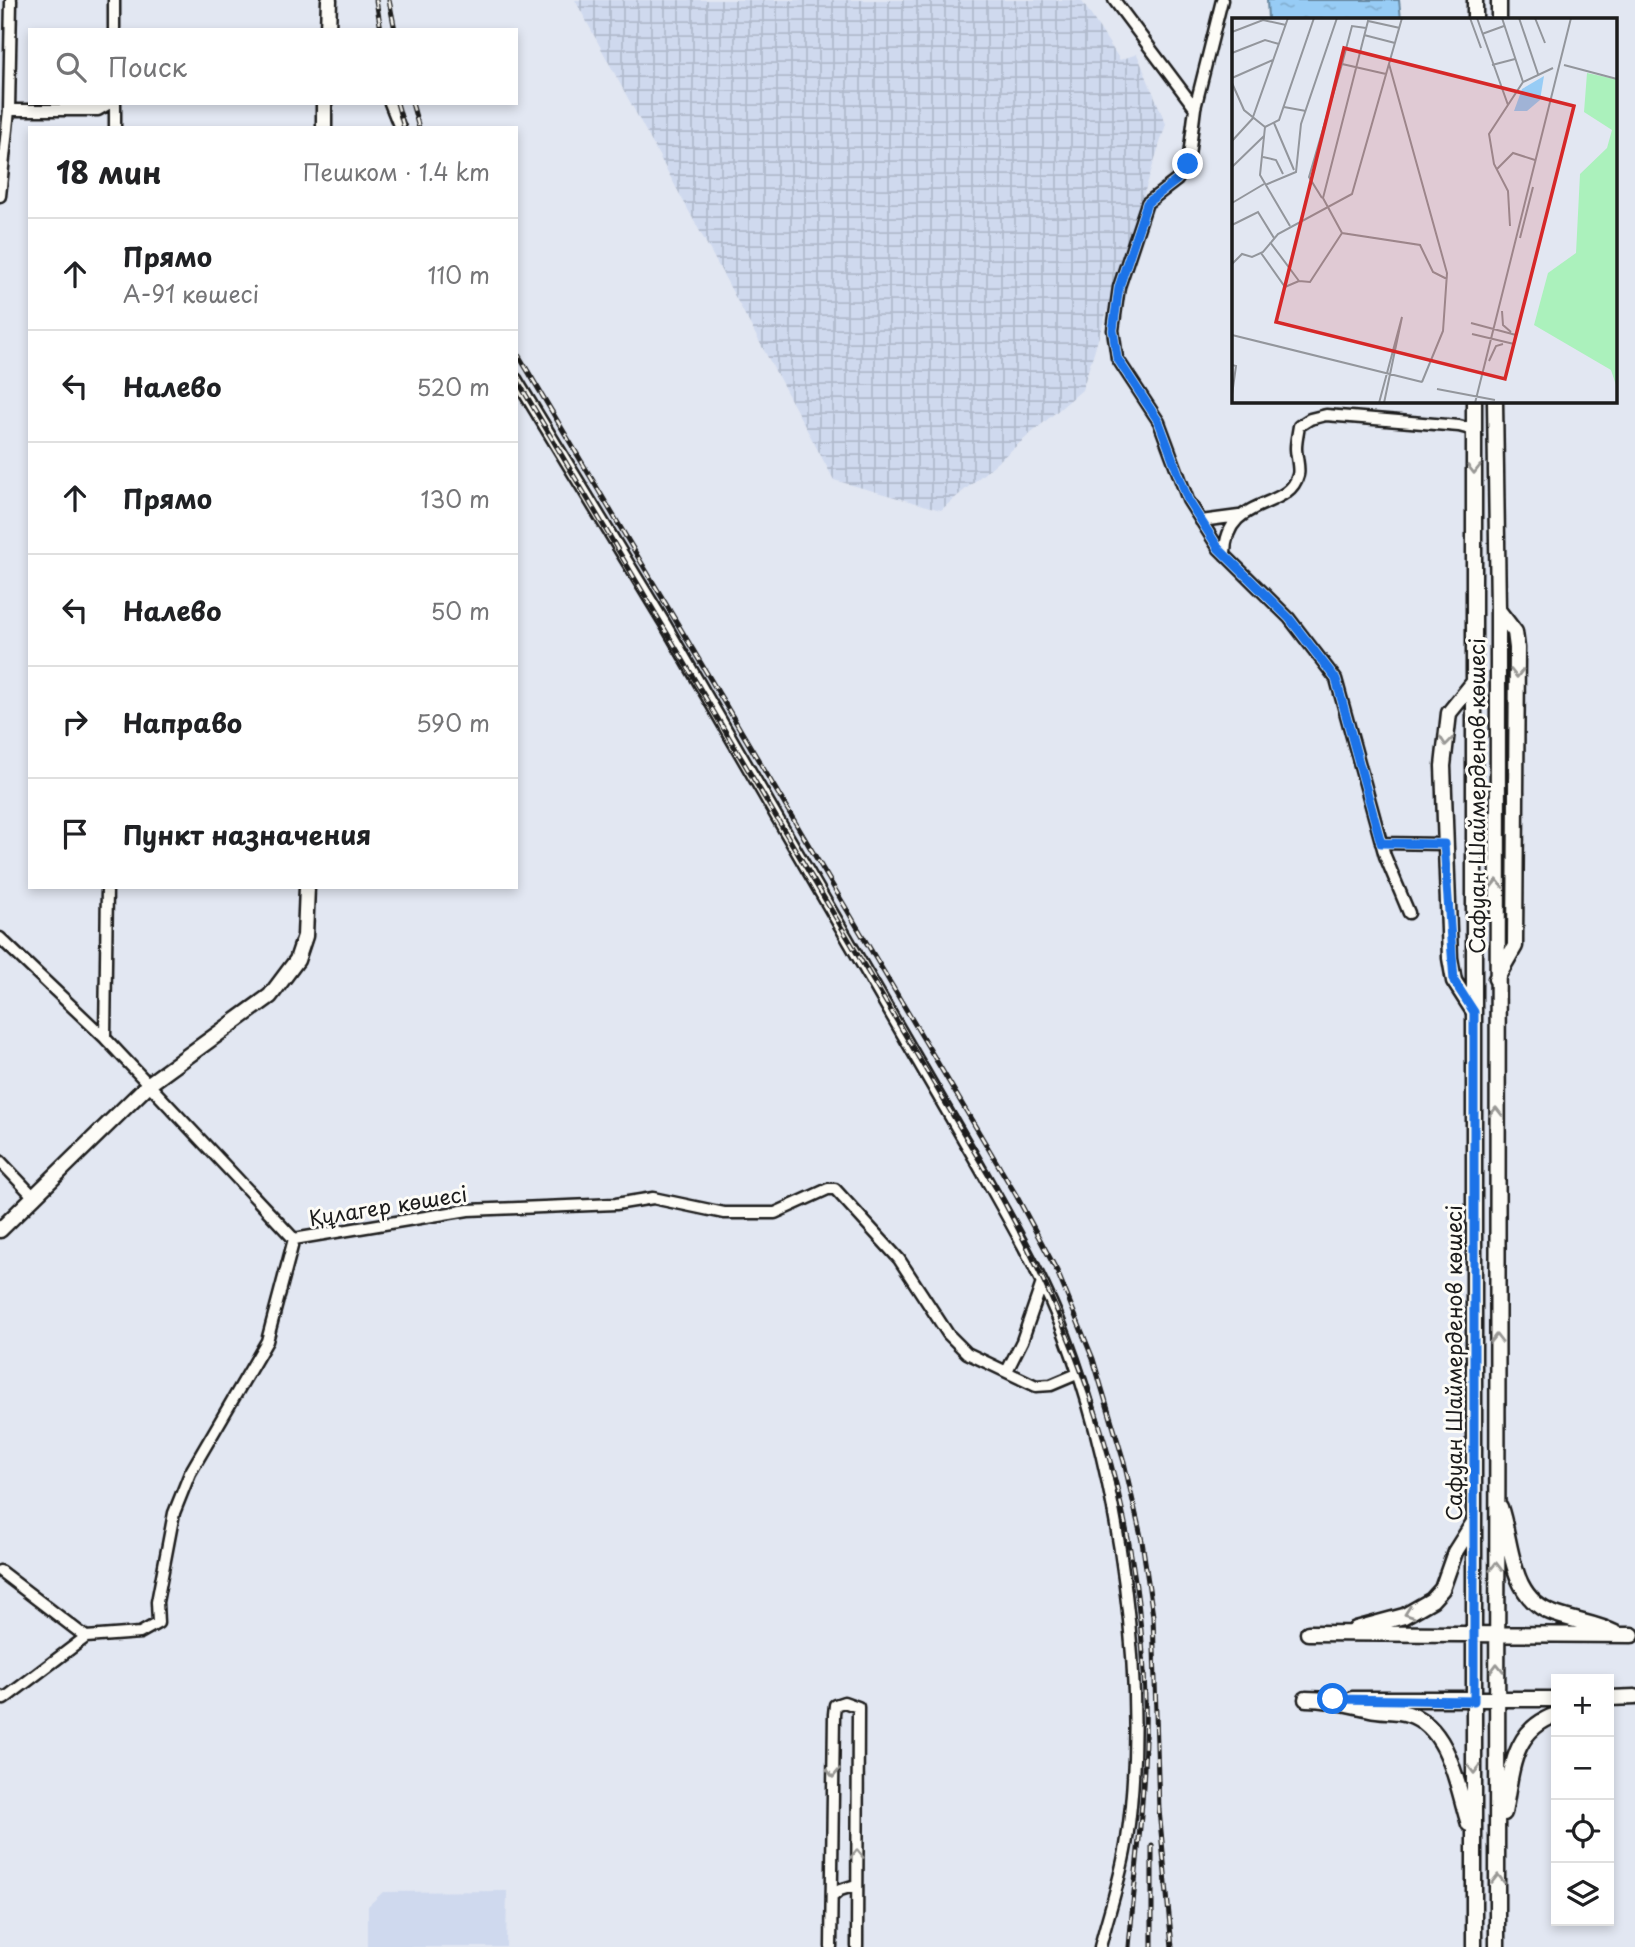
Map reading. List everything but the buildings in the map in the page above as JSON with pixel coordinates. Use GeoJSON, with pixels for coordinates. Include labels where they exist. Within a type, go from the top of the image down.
{"type":"FeatureCollection","features":[{"type":"Feature","properties":{"kind":"main road"},"geometry":{"type":"LineString","coordinates":[[328,28],[329,0]]}},
{"type":"Feature","properties":{"kind":"main road"},"geometry":{"type":"LineString","coordinates":[[1475,0],[1475,18]]}},
{"type":"Feature","properties":{"kind":"main road"},"geometry":{"type":"LineString","coordinates":[[1499,0],[1499,18]]}},
{"type":"Feature","properties":{"kind":"main road"},"geometry":{"type":"LineString","coordinates":[[324,105],[324,126]]}},
{"type":"Feature","properties":{"kind":"main road","name":"Сафуан Шаймерденов көшесі"},"geometry":{"type":"LineString","coordinates":[[1474,402],[1474,1947]]}},
{"type":"Feature","properties":{"kind":"main road","name":"Сафуан Шаймерденов көшесі"},"geometry":{"type":"LineString","coordinates":[[1495,402],[1498,610],[1497,1947]]}},
{"type":"Feature","properties":{"kind":"main road"},"geometry":{"type":"LineString","coordinates":[[1474,682],[1449,713],[1443,765],[1444,844],[1454,981],[1474,1012]]}},
{"type":"Feature","properties":{"kind":"main road"},"geometry":{"type":"LineString","coordinates":[[0,1230],[149,1084],[270,996],[297,960],[305,936],[307,889]]}},
{"type":"Feature","properties":{"kind":"main road"},"geometry":{"type":"LineString","coordinates":[[1308,1633],[1625,1635],[1597,1623],[1553,1614],[1526,1593],[1516,1577],[1509,1537],[1496,1494]]}},
{"type":"Feature","properties":{"kind":"main road"},"geometry":{"type":"LineString","coordinates":[[1345,1633],[1412,1613],[1432,1600],[1442,1589],[1455,1552],[1474,1522]]}},
{"type":"Feature","properties":{"kind":"main road"},"geometry":{"type":"LineString","coordinates":[[1306,1699],[1551,1699]]}},
{"type":"Feature","properties":{"kind":"main road"},"geometry":{"type":"LineString","coordinates":[[1333,1699],[1373,1710],[1409,1714],[1433,1732],[1443,1743],[1474,1838]]}},
{"type":"Feature","properties":{"kind":"main road"},"geometry":{"type":"LineString","coordinates":[[1498,1853],[1516,1752],[1532,1728],[1551,1718]]}},
{"type":"Feature","properties":{"kind":"street"},"geometry":{"type":"LineString","coordinates":[[0,196],[9,110],[5,98],[11,0]]}},
{"type":"Feature","properties":{"kind":"street"},"geometry":{"type":"LineString","coordinates":[[114,0],[114,28]]}},
{"type":"Feature","properties":{"kind":"street"},"geometry":{"type":"LineString","coordinates":[[1114,0],[1195,108]]}},
{"type":"Feature","properties":{"kind":"street"},"geometry":{"type":"LineString","coordinates":[[1222,0],[1195,108],[1188,164],[1177,180],[1147,203],[1119,287],[1113,330],[1117,358],[1159,422],[1188,500],[1200,522],[1225,556],[1289,618],[1336,679],[1381,843],[1409,913]]}},
{"type":"Feature","properties":{"kind":"street"},"geometry":{"type":"LineString","coordinates":[[9,110],[99,110],[109,105]]}},
{"type":"Feature","properties":{"kind":"street"},"geometry":{"type":"LineString","coordinates":[[113,105],[115,126]]}},
{"type":"Feature","properties":{"kind":"street"},"geometry":{"type":"LineString","coordinates":[[391,105],[399,126]]}},
{"type":"Feature","properties":{"kind":"street"},"geometry":{"type":"LineString","coordinates":[[518,382],[665,624],[1000,1204],[1042,1283],[1066,1338],[1094,1431],[1114,1527],[1124,1583],[1130,1657],[1133,1731],[1127,1840],[1100,1947]]}},
{"type":"Feature","properties":{"kind":"street"},"geometry":{"type":"LineString","coordinates":[[1200,522],[1240,516],[1288,490],[1298,475],[1296,447],[1299,426],[1310,419],[1326,415],[1459,426],[1474,430]]}},
{"type":"Feature","properties":{"kind":"street"},"geometry":{"type":"LineString","coordinates":[[1225,556],[1224,540],[1240,516]]}},
{"type":"Feature","properties":{"kind":"street"},"geometry":{"type":"LineString","coordinates":[[1381,843],[1444,844]]}},
{"type":"Feature","properties":{"kind":"street"},"geometry":{"type":"LineString","coordinates":[[106,1038],[107,889]]}},
{"type":"Feature","properties":{"kind":"street","name":"Құлагер көшесі"},"geometry":{"type":"LineString","coordinates":[[0,938],[106,1038],[294,1240],[468,1210],[616,1203],[653,1198],[724,1213],[775,1213],[828,1189],[835,1189],[899,1259],[948,1334],[961,1348],[1007,1371]]}},
{"type":"Feature","properties":{"kind":"street"},"geometry":{"type":"LineString","coordinates":[[0,1161],[35,1198]]}},
{"type":"Feature","properties":{"kind":"street"},"geometry":{"type":"LineString","coordinates":[[0,1696],[4,1699],[86,1637],[140,1633],[158,1623],[157,1602],[174,1513],[190,1473],[267,1341],[294,1240]]}},
{"type":"Feature","properties":{"kind":"street"},"geometry":{"type":"LineString","coordinates":[[1042,1283],[1022,1341],[1007,1371],[1035,1386],[1051,1385],[1077,1374]]}},
{"type":"Feature","properties":{"kind":"street"},"geometry":{"type":"LineString","coordinates":[[0,1571],[86,1637]]}},
{"type":"Feature","properties":{"kind":"street"},"geometry":{"type":"LineString","coordinates":[[831,1947],[834,1714],[835,1705],[844,1702],[858,1707],[857,1947]]}},
{"type":"Feature","properties":{"kind":"street"},"geometry":{"type":"LineString","coordinates":[[832,1897],[840,1890],[856,1885]]}},
{"type":"Feature","properties":{"kind":"shaded area"},"geometry":{"type":"Polygon","coordinates":[[[575,0],[1081,0],[1120,60],[1137,54],[1166,124],[1082,390],[941,510],[834,480],[575,0]]]}},
{"type":"Feature","properties":{"kind":"shaded area"},"geometry":{"type":"Polygon","coordinates":[[[507,1891],[506,1947],[368,1947],[368,1906],[383,1892],[507,1891]]]}},
{"type":"Feature","properties":{"kind":"water"},"geometry":{"type":"Polygon","coordinates":[[[1267,0],[1399,0],[1401,18],[1268,18],[1267,0]]]}},
{"type":"Feature","properties":{"kind":"railway"},"geometry":{"type":"LineString","coordinates":[[376,0],[381,28]]}},
{"type":"Feature","properties":{"kind":"railway"},"geometry":{"type":"LineString","coordinates":[[389,0],[395,28]]}},
{"type":"Feature","properties":{"kind":"railway"},"geometry":{"type":"LineString","coordinates":[[398,105],[403,126]]}},
{"type":"Feature","properties":{"kind":"railway"},"geometry":{"type":"LineString","coordinates":[[413,105],[418,126]]}},
{"type":"Feature","properties":{"kind":"railway"},"geometry":{"type":"LineString","coordinates":[[518,354],[1016,1195],[1057,1271],[1093,1359],[1124,1462],[1142,1541],[1153,1616],[1159,1810],[1172,1947]]}},
{"type":"Feature","properties":{"kind":"railway"},"geometry":{"type":"LineString","coordinates":[[518,381],[1003,1200],[1033,1259],[1084,1379],[1121,1503],[1141,1632],[1145,1699],[1144,1761],[1129,1947]]}},
{"type":"Feature","properties":{"kind":"railway"},"geometry":{"type":"LineString","coordinates":[[1152,1846],[1152,1947]]}},
{"type":"Feature","properties":{"kind":"route"},"geometry":{"type":"LineString","coordinates":[[1188,164],[1177,180],[1147,203],[1119,287],[1113,330],[1117,358],[1130,381],[1146,398],[1159,422],[1185,485],[1188,500],[1200,522],[1225,556],[1289,618],[1336,679],[1381,843],[1444,844],[1450,958],[1454,981],[1461,996],[1474,1012],[1474,1701],[1333,1699]]}}]}
